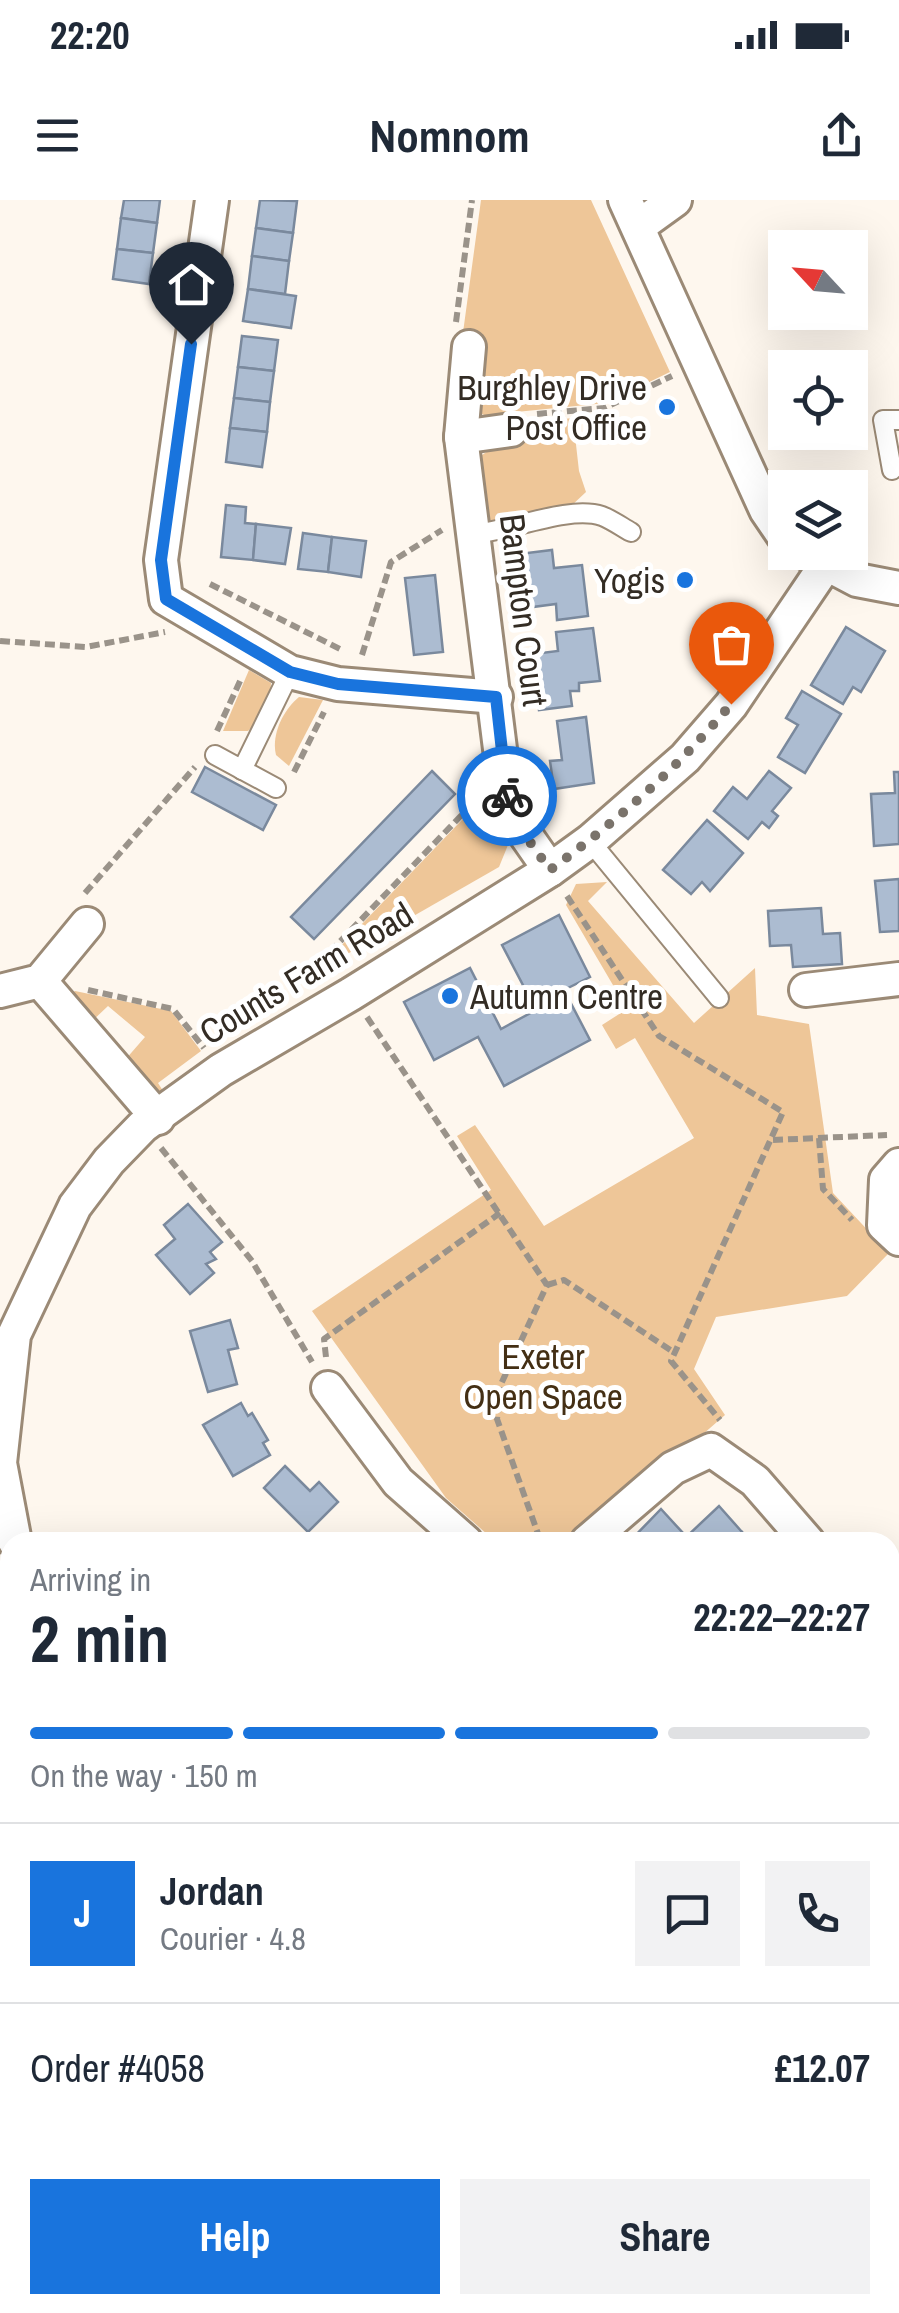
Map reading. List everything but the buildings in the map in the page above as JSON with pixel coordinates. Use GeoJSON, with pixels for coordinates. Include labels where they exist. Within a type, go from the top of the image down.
{"type":"FeatureCollection","features":[{"type":"Feature","properties":{"kind":"street"},"geometry":{"type":"LineString","coordinates":[[212,200],[161,560],[166,599],[192,618],[290,672],[338,684],[496,697]]}},
{"type":"Feature","properties":{"kind":"street"},"geometry":{"type":"LineString","coordinates":[[675,200],[632,213],[768,513]]}},
{"type":"Feature","properties":{"kind":"street","name":"Bampton Court"},"geometry":{"type":"LineString","coordinates":[[470,347],[461,437],[505,789],[510,814],[550,870]]}},
{"type":"Feature","properties":{"kind":"street"},"geometry":{"type":"LineString","coordinates":[[461,437],[511,430]]}},
{"type":"Feature","properties":{"kind":"street","name":"Counts Farm Road"},"geometry":{"type":"LineString","coordinates":[[13,1532],[0,1463],[7,1333],[75,1206],[109,1160],[150,1122],[221,1070],[550,870],[590,840],[685,758],[731,704],[809,570]]}},
{"type":"Feature","properties":{"kind":"street"},"geometry":{"type":"LineString","coordinates":[[837,570],[857,580],[899,588]]}},
{"type":"Feature","properties":{"kind":"street"},"geometry":{"type":"LineString","coordinates":[[47,989],[83,912]]}},
{"type":"Feature","properties":{"kind":"street"},"geometry":{"type":"LineString","coordinates":[[806,990],[899,979]]}},
{"type":"Feature","properties":{"kind":"street"},"geometry":{"type":"LineString","coordinates":[[0,992],[47,989]]}},
{"type":"Feature","properties":{"kind":"street"},"geometry":{"type":"LineString","coordinates":[[47,989],[150,1122]]}},
{"type":"Feature","properties":{"kind":"street"},"geometry":{"type":"LineString","coordinates":[[891,1232],[886,1180],[898,1150]]}},
{"type":"Feature","properties":{"kind":"street"},"geometry":{"type":"LineString","coordinates":[[328,1388],[398,1482],[455,1532]]}},
{"type":"Feature","properties":{"kind":"street"},"geometry":{"type":"LineString","coordinates":[[599,1532],[673,1468],[711,1450],[755,1482],[799,1532]]}},
{"type":"Feature","properties":{"kind":"lane"},"geometry":{"type":"LineString","coordinates":[[892,470],[883,420],[899,420]]}},
{"type":"Feature","properties":{"kind":"lane"},"geometry":{"type":"LineString","coordinates":[[473,530],[497,532],[581,512],[602,516],[631,532]]}},
{"type":"Feature","properties":{"kind":"lane"},"geometry":{"type":"LineString","coordinates":[[242,770],[290,672]]}},
{"type":"Feature","properties":{"kind":"lane"},"geometry":{"type":"LineString","coordinates":[[212,750],[276,788]]}},
{"type":"Feature","properties":{"kind":"lane"},"geometry":{"type":"LineString","coordinates":[[590,840],[719,998]]}},
{"type":"Feature","properties":{"kind":"path"},"geometry":{"type":"LineString","coordinates":[[470,347],[454,341],[472,200]]}},
{"type":"Feature","properties":{"kind":"path"},"geometry":{"type":"LineString","coordinates":[[511,430],[517,415],[604,408],[700,362]]}},
{"type":"Feature","properties":{"kind":"path"},"geometry":{"type":"LineString","coordinates":[[161,560],[361,659],[391,562],[443,530],[473,530]]}},
{"type":"Feature","properties":{"kind":"path"},"geometry":{"type":"LineString","coordinates":[[0,641],[86,648],[160,634],[192,618]]}},
{"type":"Feature","properties":{"kind":"path"},"geometry":{"type":"LineString","coordinates":[[83,912],[212,750],[253,653]]}},
{"type":"Feature","properties":{"kind":"path"},"geometry":{"type":"LineString","coordinates":[[276,788],[284,793],[338,684]]}},
{"type":"Feature","properties":{"kind":"path"},"geometry":{"type":"LineString","coordinates":[[330,952],[481,794],[505,789]]}},
{"type":"Feature","properties":{"kind":"path"},"geometry":{"type":"LineString","coordinates":[[550,870],[659,1036],[783,1112],[671,1361],[722,1422]]}},
{"type":"Feature","properties":{"kind":"path"},"geometry":{"type":"LineString","coordinates":[[47,989],[76,988],[173,1009],[221,1070]]}},
{"type":"Feature","properties":{"kind":"path"},"geometry":{"type":"LineString","coordinates":[[351,994],[547,1285]]}},
{"type":"Feature","properties":{"kind":"path"},"geometry":{"type":"LineString","coordinates":[[150,1122],[252,1260],[328,1388]]}},
{"type":"Feature","properties":{"kind":"path"},"geometry":{"type":"LineString","coordinates":[[773,1140],[819,1138],[898,1150]]}},
{"type":"Feature","properties":{"kind":"path"},"geometry":{"type":"LineString","coordinates":[[819,1138],[822,1189],[859,1228],[891,1232]]}},
{"type":"Feature","properties":{"kind":"path"},"geometry":{"type":"LineString","coordinates":[[328,1388],[324,1339],[500,1213]]}},
{"type":"Feature","properties":{"kind":"path"},"geometry":{"type":"LineString","coordinates":[[538,1532],[498,1419],[501,1384],[547,1285],[564,1280],[675,1353]]}},
{"type":"Feature","properties":{"kind":"green space"},"geometry":{"type":"Polygon","coordinates":[[[481,200],[591,200],[670,372],[606,403],[516,412],[512,427],[482,414],[462,340],[481,200]]]}},
{"type":"Feature","properties":{"kind":"green space"},"geometry":{"type":"Polygon","coordinates":[[[573,418],[579,471],[586,492],[570,507],[517,516],[488,527],[479,457],[491,449],[518,446],[517,424],[573,418]]]}},
{"type":"Feature","properties":{"kind":"green space"},"geometry":{"type":"Polygon","coordinates":[[[249,670],[271,683],[267,703],[248,731],[223,731],[249,670]]]}},
{"type":"Feature","properties":{"kind":"green space"},"geometry":{"type":"Polygon","coordinates":[[[299,697],[323,700],[289,766],[276,755],[275,739],[283,716],[299,697]]]}},
{"type":"Feature","properties":{"kind":"green space"},"geometry":{"type":"Polygon","coordinates":[[[483,798],[508,845],[499,867],[342,957],[336,951],[483,798]]]}},
{"type":"Feature","properties":{"kind":"green space","name":"Exeter Open Space"},"geometry":{"type":"Polygon","coordinates":[[[607,882],[588,901],[694,1023],[755,968],[757,1015],[809,1024],[833,1193],[889,1253],[847,1296],[716,1317],[694,1369],[725,1415],[590,1532],[485,1532],[446,1498],[312,1311],[491,1190],[457,1136],[475,1125],[544,1226],[694,1138],[635,1038],[616,1049],[602,1025],[627,1009],[566,905],[576,884],[607,882]]]}},
{"type":"Feature","properties":{"kind":"green space"},"geometry":{"type":"Polygon","coordinates":[[[75,991],[171,1011],[201,1051],[158,1083],[165,1094],[155,1091],[125,1060],[145,1037],[108,1006],[89,1024],[69,995],[75,991]]]}},
{"type":"Feature","properties":{"kind":"way so far"},"geometry":{"type":"LineString","coordinates":[[507,796],[510,814],[550,870],[685,758],[731,704]]}},
{"type":"Feature","properties":{"kind":"place","name":"Burghley Drive Post Office"},"geometry":{"type":"Point","coordinates":[667,407]}},
{"type":"Feature","properties":{"kind":"place","name":"Yogis"},"geometry":{"type":"Point","coordinates":[685,580]}},
{"type":"Feature","properties":{"kind":"place","name":"Autumn Centre"},"geometry":{"type":"Point","coordinates":[450,996]}},
{"type":"Feature","properties":{"kind":"route"},"geometry":{"type":"LineString","coordinates":[[191,344],[161,560],[166,599],[192,618],[290,672],[338,684],[496,697],[507,796]]}}]}
